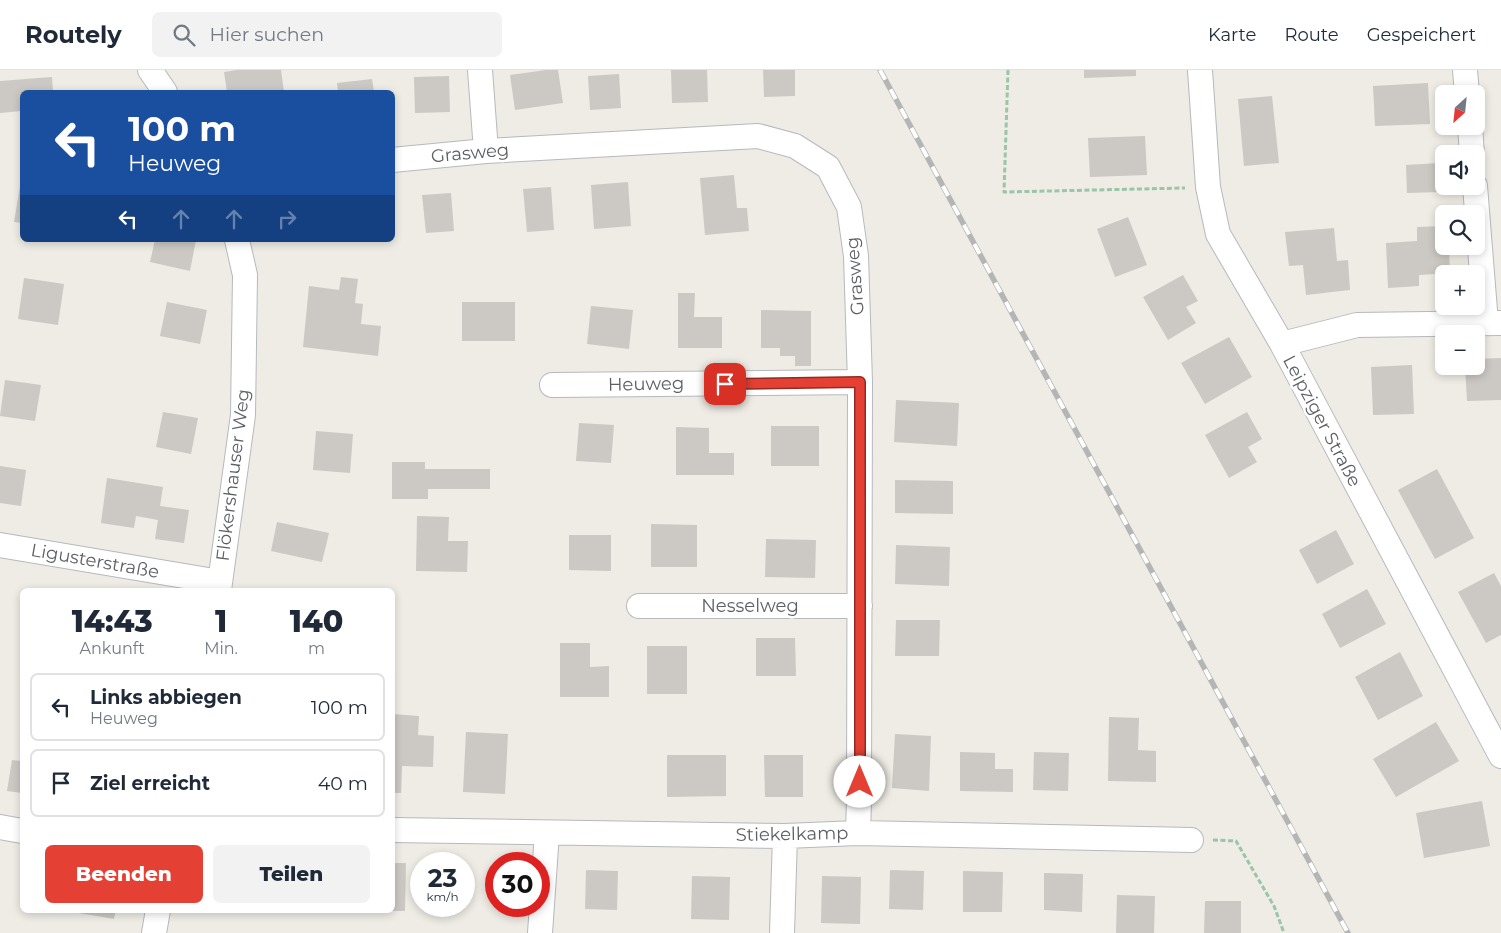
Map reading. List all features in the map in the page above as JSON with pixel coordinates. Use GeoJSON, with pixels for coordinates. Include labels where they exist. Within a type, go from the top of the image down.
{"type":"FeatureCollection","features":[{"type":"Feature","properties":{"kind":"street"},"geometry":{"type":"LineString","coordinates":[[150,70],[163,90]]}},
{"type":"Feature","properties":{"kind":"street"},"geometry":{"type":"LineString","coordinates":[[480,70],[486,151]]}},
{"type":"Feature","properties":{"kind":"street","name":"Leipziger Straße"},"geometry":{"type":"LineString","coordinates":[[1200,70],[1208,187],[1218,234],[1282,344],[1492,723],[1501,756]]}},
{"type":"Feature","properties":{"kind":"street"},"geometry":{"type":"LineString","coordinates":[[1465,70],[1466,85]]}},
{"type":"Feature","properties":{"kind":"street","name":"Grasweg"},"geometry":{"type":"LineString","coordinates":[[395,160],[486,151],[758,136],[795,146],[828,167],[849,207],[856,256],[860,382],[858,833]]}},
{"type":"Feature","properties":{"kind":"street"},"geometry":{"type":"LineString","coordinates":[[1282,344],[1357,325],[1494,323],[1476,195]]}},
{"type":"Feature","properties":{"kind":"street","name":"Flökershauser Weg"},"geometry":{"type":"LineString","coordinates":[[220,586],[244,415],[245,275],[237,242]]}},
{"type":"Feature","properties":{"kind":"street","name":"Heuweg"},"geometry":{"type":"LineString","coordinates":[[552,385],[860,382]]}},
{"type":"Feature","properties":{"kind":"street","name":"Ligusterstraße"},"geometry":{"type":"LineString","coordinates":[[0,545],[220,586]]}},
{"type":"Feature","properties":{"kind":"street","name":"Nesselweg"},"geometry":{"type":"LineString","coordinates":[[639,606],[860,606]]}},
{"type":"Feature","properties":{"kind":"street"},"geometry":{"type":"LineString","coordinates":[[0,827],[20,831]]}},
{"type":"Feature","properties":{"kind":"street","name":"Stiekelkamp"},"geometry":{"type":"LineString","coordinates":[[395,830],[786,836],[858,833],[1191,840]]}},
{"type":"Feature","properties":{"kind":"street"},"geometry":{"type":"LineString","coordinates":[[540,933],[546,833]]}},
{"type":"Feature","properties":{"kind":"street"},"geometry":{"type":"LineString","coordinates":[[782,933],[786,836]]}},
{"type":"Feature","properties":{"kind":"street"},"geometry":{"type":"LineString","coordinates":[[154,933],[157,913]]}},
{"type":"Feature","properties":{"kind":"path"},"geometry":{"type":"LineString","coordinates":[[1008,70],[1004,192],[1208,187]]}},
{"type":"Feature","properties":{"kind":"path"},"geometry":{"type":"LineString","coordinates":[[1191,840],[1236,841],[1274,906],[1284,933]]}},
{"type":"Feature","properties":{"kind":"building"},"geometry":{"type":"Polygon","coordinates":[[[237,70],[281,70],[284,90],[227,90],[224,72],[237,70]]]}},
{"type":"Feature","properties":{"kind":"building"},"geometry":{"type":"Polygon","coordinates":[[[558,70],[563,103],[515,110],[510,75],[558,70]]]}},
{"type":"Feature","properties":{"kind":"building"},"geometry":{"type":"Polygon","coordinates":[[[671,70],[707,70],[708,102],[672,103],[671,70]]]}},
{"type":"Feature","properties":{"kind":"building"},"geometry":{"type":"Polygon","coordinates":[[[763,70],[795,70],[795,96],[764,97],[763,70]]]}},
{"type":"Feature","properties":{"kind":"building"},"geometry":{"type":"Polygon","coordinates":[[[1084,70],[1136,70],[1136,76],[1084,78],[1084,70]]]}},
{"type":"Feature","properties":{"kind":"building"},"geometry":{"type":"Polygon","coordinates":[[[619,74],[621,108],[590,110],[588,76],[619,74]]]}},
{"type":"Feature","properties":{"kind":"building"},"geometry":{"type":"Polygon","coordinates":[[[449,76],[450,112],[415,113],[414,77],[449,76]]]}},
{"type":"Feature","properties":{"kind":"building"},"geometry":{"type":"Polygon","coordinates":[[[52,77],[53,90],[20,90],[20,111],[0,113],[0,81],[52,77]]]}},
{"type":"Feature","properties":{"kind":"building"},"geometry":{"type":"Polygon","coordinates":[[[372,79],[374,90],[338,90],[337,83],[372,79]]]}},
{"type":"Feature","properties":{"kind":"building"},"geometry":{"type":"Polygon","coordinates":[[[1428,83],[1430,124],[1375,126],[1373,86],[1428,83]]]}},
{"type":"Feature","properties":{"kind":"building"},"geometry":{"type":"Polygon","coordinates":[[[1272,96],[1279,163],[1244,166],[1238,99],[1272,96]]]}},
{"type":"Feature","properties":{"kind":"building"},"geometry":{"type":"Polygon","coordinates":[[[1145,136],[1147,175],[1090,177],[1088,138],[1145,136]]]}},
{"type":"Feature","properties":{"kind":"building"},"geometry":{"type":"Polygon","coordinates":[[[1435,163],[1435,192],[1407,193],[1406,165],[1435,163]]]}},
{"type":"Feature","properties":{"kind":"building"},"geometry":{"type":"Polygon","coordinates":[[[734,175],[737,208],[747,208],[749,231],[705,235],[700,178],[734,175]]]}},
{"type":"Feature","properties":{"kind":"building"},"geometry":{"type":"Polygon","coordinates":[[[628,182],[631,226],[594,229],[591,185],[628,182]]]}},
{"type":"Feature","properties":{"kind":"building"},"geometry":{"type":"Polygon","coordinates":[[[20,186],[20,223],[14,222],[20,186]]]}},
{"type":"Feature","properties":{"kind":"building"},"geometry":{"type":"Polygon","coordinates":[[[551,187],[554,230],[527,232],[523,189],[551,187]]]}},
{"type":"Feature","properties":{"kind":"building"},"geometry":{"type":"Polygon","coordinates":[[[451,193],[454,231],[426,233],[422,195],[451,193]]]}},
{"type":"Feature","properties":{"kind":"building"},"geometry":{"type":"Polygon","coordinates":[[[1128,217],[1147,265],[1115,277],[1097,229],[1128,217]]]}},
{"type":"Feature","properties":{"kind":"building"},"geometry":{"type":"Polygon","coordinates":[[[1435,226],[1435,255],[1449,255],[1450,265],[1435,265],[1435,274],[1419,275],[1419,286],[1388,288],[1386,243],[1417,241],[1417,227],[1435,226]]]}},
{"type":"Feature","properties":{"kind":"building"},"geometry":{"type":"Polygon","coordinates":[[[1334,228],[1337,261],[1348,260],[1350,290],[1306,295],[1303,265],[1289,266],[1285,232],[1334,228]]]}},
{"type":"Feature","properties":{"kind":"building"},"geometry":{"type":"Polygon","coordinates":[[[155,242],[196,242],[190,271],[150,262],[155,242]]]}},
{"type":"Feature","properties":{"kind":"building"},"geometry":{"type":"Polygon","coordinates":[[[1183,275],[1198,301],[1186,307],[1196,323],[1168,340],[1143,297],[1183,275]]]}},
{"type":"Feature","properties":{"kind":"building"},"geometry":{"type":"Polygon","coordinates":[[[341,277],[358,279],[355,303],[363,304],[361,324],[381,326],[378,356],[303,347],[309,286],[339,290],[341,277]]]}},
{"type":"Feature","properties":{"kind":"building"},"geometry":{"type":"Polygon","coordinates":[[[24,278],[64,284],[58,325],[18,319],[24,278]]]}},
{"type":"Feature","properties":{"kind":"building"},"geometry":{"type":"Polygon","coordinates":[[[678,293],[695,293],[694,317],[722,317],[722,348],[678,348],[678,293]]]}},
{"type":"Feature","properties":{"kind":"building"},"geometry":{"type":"Polygon","coordinates":[[[167,302],[207,310],[200,344],[160,336],[167,302]]]}},
{"type":"Feature","properties":{"kind":"building"},"geometry":{"type":"Polygon","coordinates":[[[462,302],[515,302],[515,341],[462,341],[462,302]]]}},
{"type":"Feature","properties":{"kind":"building"},"geometry":{"type":"Polygon","coordinates":[[[591,306],[633,310],[629,349],[587,344],[591,306]]]}},
{"type":"Feature","properties":{"kind":"building"},"geometry":{"type":"Polygon","coordinates":[[[761,310],[811,311],[811,366],[795,366],[795,356],[780,356],[780,348],[761,348],[761,310]]]}},
{"type":"Feature","properties":{"kind":"building"},"geometry":{"type":"Polygon","coordinates":[[[1229,337],[1252,377],[1205,404],[1181,363],[1229,337]]]}},
{"type":"Feature","properties":{"kind":"building"},"geometry":{"type":"Polygon","coordinates":[[[1501,358],[1501,400],[1467,401],[1466,375],[1485,375],[1485,359],[1501,358]]]}},
{"type":"Feature","properties":{"kind":"building"},"geometry":{"type":"Polygon","coordinates":[[[1412,365],[1414,414],[1373,415],[1371,367],[1412,365]]]}},
{"type":"Feature","properties":{"kind":"building"},"geometry":{"type":"Polygon","coordinates":[[[5,380],[41,385],[35,421],[0,416],[5,380]]]}},
{"type":"Feature","properties":{"kind":"building"},"geometry":{"type":"Polygon","coordinates":[[[896,400],[959,403],[957,446],[894,442],[896,400]]]}},
{"type":"Feature","properties":{"kind":"building"},"geometry":{"type":"Polygon","coordinates":[[[163,412],[198,418],[191,454],[156,447],[163,412]]]}},
{"type":"Feature","properties":{"kind":"building"},"geometry":{"type":"Polygon","coordinates":[[[1247,412],[1262,439],[1248,447],[1257,462],[1229,478],[1205,435],[1247,412]]]}},
{"type":"Feature","properties":{"kind":"building"},"geometry":{"type":"Polygon","coordinates":[[[579,423],[614,425],[611,463],[576,461],[579,423]]]}},
{"type":"Feature","properties":{"kind":"building"},"geometry":{"type":"Polygon","coordinates":[[[771,426],[819,426],[819,466],[771,466],[771,426]]]}},
{"type":"Feature","properties":{"kind":"building"},"geometry":{"type":"Polygon","coordinates":[[[676,427],[709,428],[709,453],[734,453],[734,475],[676,475],[676,427]]]}},
{"type":"Feature","properties":{"kind":"building"},"geometry":{"type":"Polygon","coordinates":[[[316,431],[353,434],[350,473],[313,470],[316,431]]]}},
{"type":"Feature","properties":{"kind":"building"},"geometry":{"type":"Polygon","coordinates":[[[392,462],[425,462],[425,469],[490,469],[490,489],[428,489],[428,499],[392,499],[392,462]]]}},
{"type":"Feature","properties":{"kind":"building"},"geometry":{"type":"Polygon","coordinates":[[[0,466],[26,470],[21,506],[0,503],[0,466]]]}},
{"type":"Feature","properties":{"kind":"building"},"geometry":{"type":"Polygon","coordinates":[[[1437,469],[1474,538],[1435,559],[1398,490],[1437,469]]]}},
{"type":"Feature","properties":{"kind":"building"},"geometry":{"type":"Polygon","coordinates":[[[107,478],[163,487],[160,506],[189,510],[184,543],[155,539],[158,520],[136,516],[134,528],[101,523],[107,478]]]}},
{"type":"Feature","properties":{"kind":"building"},"geometry":{"type":"Polygon","coordinates":[[[895,480],[953,481],[953,514],[895,513],[895,480]]]}},
{"type":"Feature","properties":{"kind":"building"},"geometry":{"type":"Polygon","coordinates":[[[417,516],[449,517],[448,541],[468,541],[467,572],[416,571],[417,516]]]}},
{"type":"Feature","properties":{"kind":"building"},"geometry":{"type":"Polygon","coordinates":[[[277,522],[329,533],[322,562],[271,551],[277,522]]]}},
{"type":"Feature","properties":{"kind":"building"},"geometry":{"type":"Polygon","coordinates":[[[651,524],[697,525],[697,567],[651,567],[651,524]]]}},
{"type":"Feature","properties":{"kind":"building"},"geometry":{"type":"Polygon","coordinates":[[[1336,530],[1354,564],[1317,584],[1299,550],[1336,530]]]}},
{"type":"Feature","properties":{"kind":"building"},"geometry":{"type":"Polygon","coordinates":[[[569,535],[611,535],[611,571],[569,570],[569,535]]]}},
{"type":"Feature","properties":{"kind":"building"},"geometry":{"type":"Polygon","coordinates":[[[766,539],[816,540],[815,578],[765,577],[766,539]]]}},
{"type":"Feature","properties":{"kind":"building"},"geometry":{"type":"Polygon","coordinates":[[[896,545],[950,547],[949,586],[895,584],[896,545]]]}},
{"type":"Feature","properties":{"kind":"building"},"geometry":{"type":"Polygon","coordinates":[[[1494,573],[1501,586],[1501,635],[1486,643],[1458,592],[1494,573]]]}},
{"type":"Feature","properties":{"kind":"building"},"geometry":{"type":"Polygon","coordinates":[[[1367,589],[1386,624],[1340,648],[1322,614],[1367,589]]]}},
{"type":"Feature","properties":{"kind":"building"},"geometry":{"type":"Polygon","coordinates":[[[896,620],[940,620],[939,656],[895,656],[896,620]]]}},
{"type":"Feature","properties":{"kind":"building"},"geometry":{"type":"Polygon","coordinates":[[[756,638],[795,638],[796,676],[756,676],[756,638]]]}},
{"type":"Feature","properties":{"kind":"building"},"geometry":{"type":"Polygon","coordinates":[[[560,643],[590,643],[590,667],[609,666],[609,697],[560,697],[560,643]]]}},
{"type":"Feature","properties":{"kind":"building"},"geometry":{"type":"Polygon","coordinates":[[[647,646],[687,646],[687,694],[647,694],[647,646]]]}},
{"type":"Feature","properties":{"kind":"building"},"geometry":{"type":"Polygon","coordinates":[[[1400,652],[1423,696],[1378,720],[1355,677],[1400,652]]]}},
{"type":"Feature","properties":{"kind":"building"},"geometry":{"type":"Polygon","coordinates":[[[395,714],[419,716],[418,735],[434,736],[433,767],[402,766],[401,793],[395,793],[395,714]]]}},
{"type":"Feature","properties":{"kind":"building"},"geometry":{"type":"Polygon","coordinates":[[[1109,717],[1139,718],[1138,750],[1156,751],[1156,782],[1108,781],[1109,717]]]}},
{"type":"Feature","properties":{"kind":"building"},"geometry":{"type":"Polygon","coordinates":[[[1436,722],[1459,761],[1396,797],[1373,759],[1436,722]]]}},
{"type":"Feature","properties":{"kind":"building"},"geometry":{"type":"Polygon","coordinates":[[[466,732],[508,734],[505,794],[463,792],[466,732]]]}},
{"type":"Feature","properties":{"kind":"building"},"geometry":{"type":"Polygon","coordinates":[[[895,734],[931,736],[929,791],[892,788],[895,734]]]}},
{"type":"Feature","properties":{"kind":"building"},"geometry":{"type":"Polygon","coordinates":[[[960,752],[995,753],[995,769],[1013,769],[1013,792],[960,791],[960,752]]]}},
{"type":"Feature","properties":{"kind":"building"},"geometry":{"type":"Polygon","coordinates":[[[1034,752],[1069,753],[1068,791],[1033,790],[1034,752]]]}},
{"type":"Feature","properties":{"kind":"building"},"geometry":{"type":"Polygon","coordinates":[[[667,755],[726,755],[726,796],[667,797],[667,755]]]}},
{"type":"Feature","properties":{"kind":"building"},"geometry":{"type":"Polygon","coordinates":[[[764,755],[803,755],[803,797],[765,797],[764,755]]]}},
{"type":"Feature","properties":{"kind":"building"},"geometry":{"type":"Polygon","coordinates":[[[12,760],[20,761],[20,793],[7,791],[12,760]]]}},
{"type":"Feature","properties":{"kind":"building"},"geometry":{"type":"Polygon","coordinates":[[[1482,801],[1490,846],[1424,858],[1416,813],[1482,801]]]}},
{"type":"Feature","properties":{"kind":"building"},"geometry":{"type":"Polygon","coordinates":[[[395,863],[406,863],[405,911],[395,911],[395,863]]]}},
{"type":"Feature","properties":{"kind":"building"},"geometry":{"type":"Polygon","coordinates":[[[586,870],[618,871],[617,910],[585,909],[586,870]]]}},
{"type":"Feature","properties":{"kind":"building"},"geometry":{"type":"Polygon","coordinates":[[[890,870],[924,871],[923,910],[889,909],[890,870]]]}},
{"type":"Feature","properties":{"kind":"building"},"geometry":{"type":"Polygon","coordinates":[[[963,871],[1003,872],[1002,912],[963,912],[963,871]]]}},
{"type":"Feature","properties":{"kind":"building"},"geometry":{"type":"Polygon","coordinates":[[[1044,873],[1083,874],[1082,912],[1044,910],[1044,873]]]}},
{"type":"Feature","properties":{"kind":"building"},"geometry":{"type":"Polygon","coordinates":[[[692,876],[730,877],[729,920],[691,919],[692,876]]]}},
{"type":"Feature","properties":{"kind":"building"},"geometry":{"type":"Polygon","coordinates":[[[822,876],[861,877],[860,924],[821,923],[822,876]]]}},
{"type":"Feature","properties":{"kind":"building"},"geometry":{"type":"Polygon","coordinates":[[[1117,895],[1155,896],[1154,933],[1116,933],[1117,895]]]}},
{"type":"Feature","properties":{"kind":"building"},"geometry":{"type":"Polygon","coordinates":[[[1205,901],[1241,901],[1241,933],[1204,933],[1205,901]]]}},
{"type":"Feature","properties":{"kind":"building"},"geometry":{"type":"Polygon","coordinates":[[[79,913],[115,913],[114,919],[79,913]]]}},
{"type":"Feature","properties":{"kind":"railway"},"geometry":{"type":"LineString","coordinates":[[880,70],[1348,933]]}},
{"type":"Feature","properties":{"kind":"route"},"geometry":{"type":"LineString","coordinates":[[725,384],[860,382],[860,782]]}}]}
